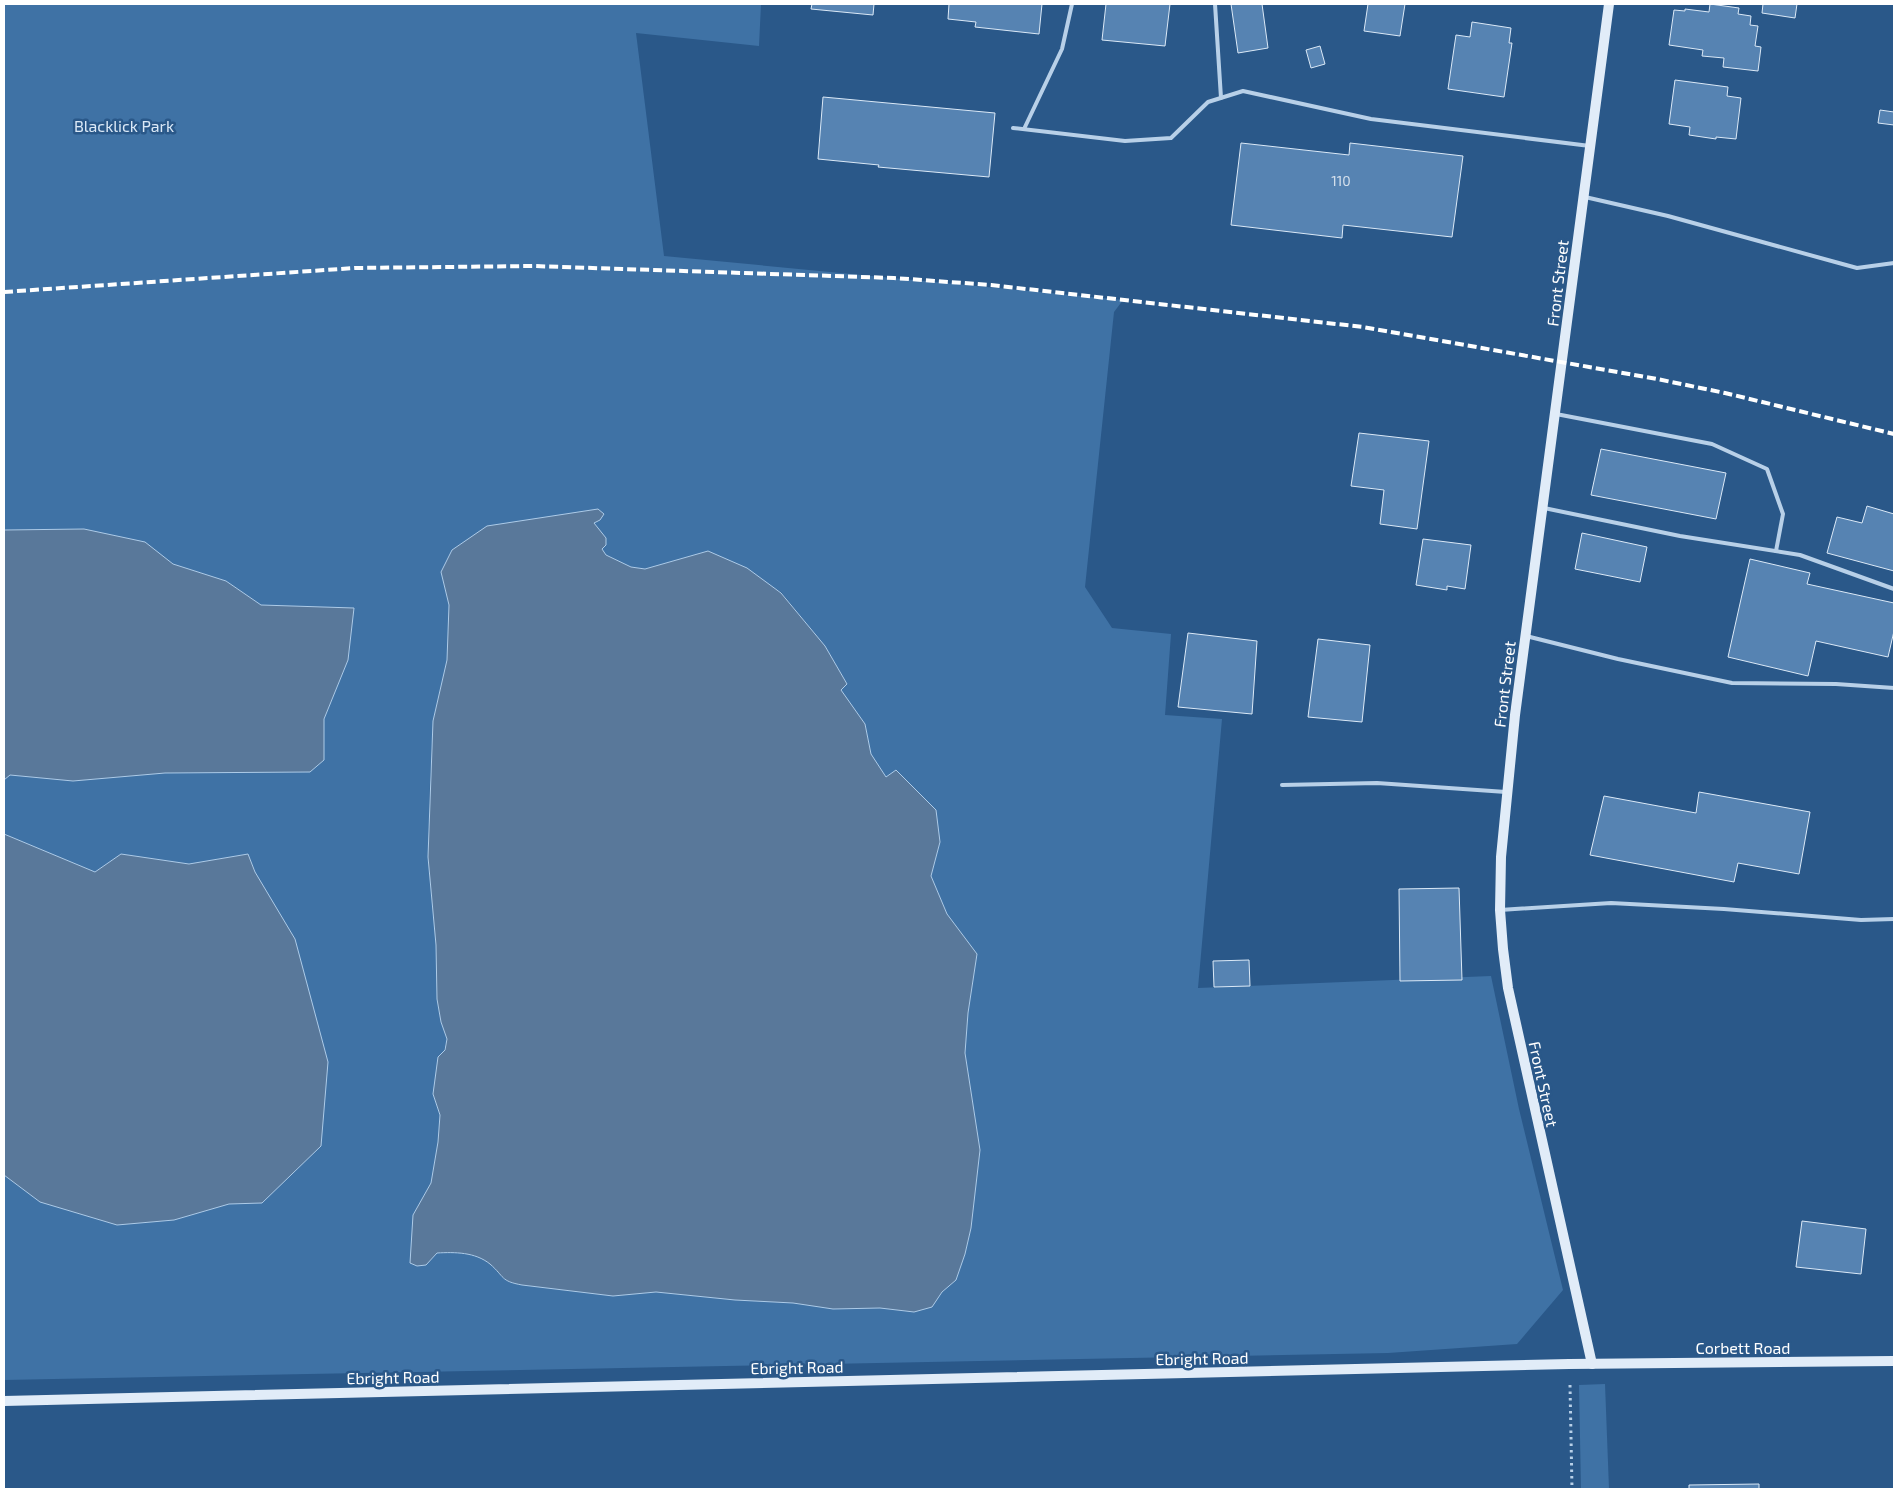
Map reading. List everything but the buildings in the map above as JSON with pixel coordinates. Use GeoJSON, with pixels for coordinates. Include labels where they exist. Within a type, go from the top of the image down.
{"type":"FeatureCollection","features":[{"type":"Feature","properties":{"kind":"street","name":"Front Street"},"geometry":{"type":"LineString","coordinates":[[1592,1364],[1508,988],[1500,910],[1501,857],[1506,792],[1609,4]]}},
{"type":"Feature","properties":{"kind":"street","name":"Corbett Road"},"geometry":{"type":"LineString","coordinates":[[1592,1364],[1894,1361]]}},
{"type":"Feature","properties":{"kind":"street","name":"Ebright Road"},"geometry":{"type":"LineString","coordinates":[[4,1401],[1592,1364]]}},
{"type":"Feature","properties":{"kind":"lane"},"geometry":{"type":"LineString","coordinates":[[1024,128],[1062,50],[1072,4]]}},
{"type":"Feature","properties":{"kind":"lane"},"geometry":{"type":"LineString","coordinates":[[1215,4],[1221,98]]}},
{"type":"Feature","properties":{"kind":"lane"},"geometry":{"type":"LineString","coordinates":[[1013,128],[1125,141],[1171,138],[1208,102],[1243,91],[1371,119],[1590,146]]}},
{"type":"Feature","properties":{"kind":"lane"},"geometry":{"type":"LineString","coordinates":[[1583,196],[1668,216],[1857,268],[1894,263]]}},
{"type":"Feature","properties":{"kind":"lane"},"geometry":{"type":"LineString","coordinates":[[1556,414],[1712,444],[1767,470],[1783,514],[1776,551]]}},
{"type":"Feature","properties":{"kind":"lane"},"geometry":{"type":"LineString","coordinates":[[1544,508],[1680,536],[1800,555],[1894,589]]}},
{"type":"Feature","properties":{"kind":"lane"},"geometry":{"type":"LineString","coordinates":[[1526,636],[1618,659],[1732,683],[1836,684],[1894,688]]}},
{"type":"Feature","properties":{"kind":"lane"},"geometry":{"type":"LineString","coordinates":[[1282,785],[1377,783],[1506,792]]}},
{"type":"Feature","properties":{"kind":"lane"},"geometry":{"type":"LineString","coordinates":[[1500,910],[1611,903],[1724,909],[1861,920],[1894,919]]}},
{"type":"Feature","properties":{"kind":"path"},"geometry":{"type":"LineString","coordinates":[[1570,1364],[1572,1489]]}},
{"type":"Feature","properties":{"kind":"green space","name":"Blacklick Park"},"geometry":{"type":"Polygon","coordinates":[[[4,4],[761,4],[759,46],[636,33],[664,256],[1123,300],[1114,312],[1085,587],[1112,628],[1171,634],[1165,715],[1222,719],[1198,988],[1491,976],[1519,1109],[1563,1290],[1517,1344],[1388,1353],[4,1380],[4,1175],[40,1202],[117,1225],[174,1220],[229,1204],[262,1203],[255,871],[248,854],[189,864],[121,854],[95,872],[4,834],[4,780],[10,775],[73,781],[165,773],[310,772],[324,760],[324,719],[348,660],[354,608],[261,605],[226,581],[173,564],[144,542],[84,529],[4,530],[4,4]],[[598,509],[545,518],[460,545],[452,550],[441,572],[449,605],[447,660],[433,721],[428,857],[436,945],[437,999],[441,1022],[447,1039],[433,1094],[440,1115],[438,1142],[431,1183],[413,1215],[411,1263],[430,1261],[437,1253],[465,1253],[484,1260],[503,1278],[515,1283],[613,1296],[656,1292],[735,1300],[793,1303],[833,1309],[880,1308],[914,1312],[932,1306],[942,1292],[956,1280],[965,1254],[971,1228],[980,1150],[965,1053],[968,1013],[977,954],[947,914],[931,876],[940,842],[897,770],[886,777],[870,754],[865,724],[840,690],[847,684],[825,646],[781,592],[708,551],[645,569],[631,567],[606,555],[601,548],[599,529],[594,523],[598,509]]]}},
{"type":"Feature","properties":{"kind":"green space"},"geometry":{"type":"Polygon","coordinates":[[[1605,1384],[1609,1489],[1581,1489],[1579,1385],[1605,1384]]]}},
{"type":"Feature","properties":{"kind":"shaded area"},"geometry":{"type":"Polygon","coordinates":[[[598,509],[604,514],[600,520],[594,523],[606,538],[606,545],[602,549],[606,555],[631,567],[645,569],[708,551],[747,568],[781,593],[825,646],[847,684],[841,690],[865,724],[871,754],[886,777],[896,770],[936,810],[940,842],[931,876],[947,914],[977,954],[968,1013],[965,1053],[980,1150],[971,1228],[965,1254],[956,1280],[942,1292],[932,1307],[914,1312],[880,1308],[833,1309],[793,1303],[735,1300],[656,1292],[613,1296],[522,1285],[506,1280],[484,1260],[465,1254],[437,1253],[426,1265],[417,1266],[410,1263],[413,1215],[431,1183],[438,1142],[440,1115],[433,1094],[438,1057],[445,1050],[447,1039],[441,1022],[437,999],[436,945],[428,857],[433,721],[447,660],[449,605],[441,572],[452,550],[487,526],[598,509]]]}},
{"type":"Feature","properties":{"kind":"shaded area"},"geometry":{"type":"Polygon","coordinates":[[[84,529],[145,542],[173,564],[226,581],[261,605],[354,608],[348,660],[324,719],[324,760],[310,772],[165,773],[73,781],[10,775],[4,780],[4,530],[84,529]]]}},
{"type":"Feature","properties":{"kind":"shaded area"},"geometry":{"type":"Polygon","coordinates":[[[4,834],[95,872],[121,854],[189,864],[248,854],[255,872],[295,939],[328,1062],[321,1146],[262,1203],[229,1204],[174,1220],[117,1225],[40,1202],[4,1175],[4,834]]]}},
{"type":"Feature","properties":{"kind":"railway"},"geometry":{"type":"LineString","coordinates":[[4,292],[355,268],[533,266],[894,278],[991,285],[1363,327],[1657,379],[1725,393],[1894,434]]}}]}
